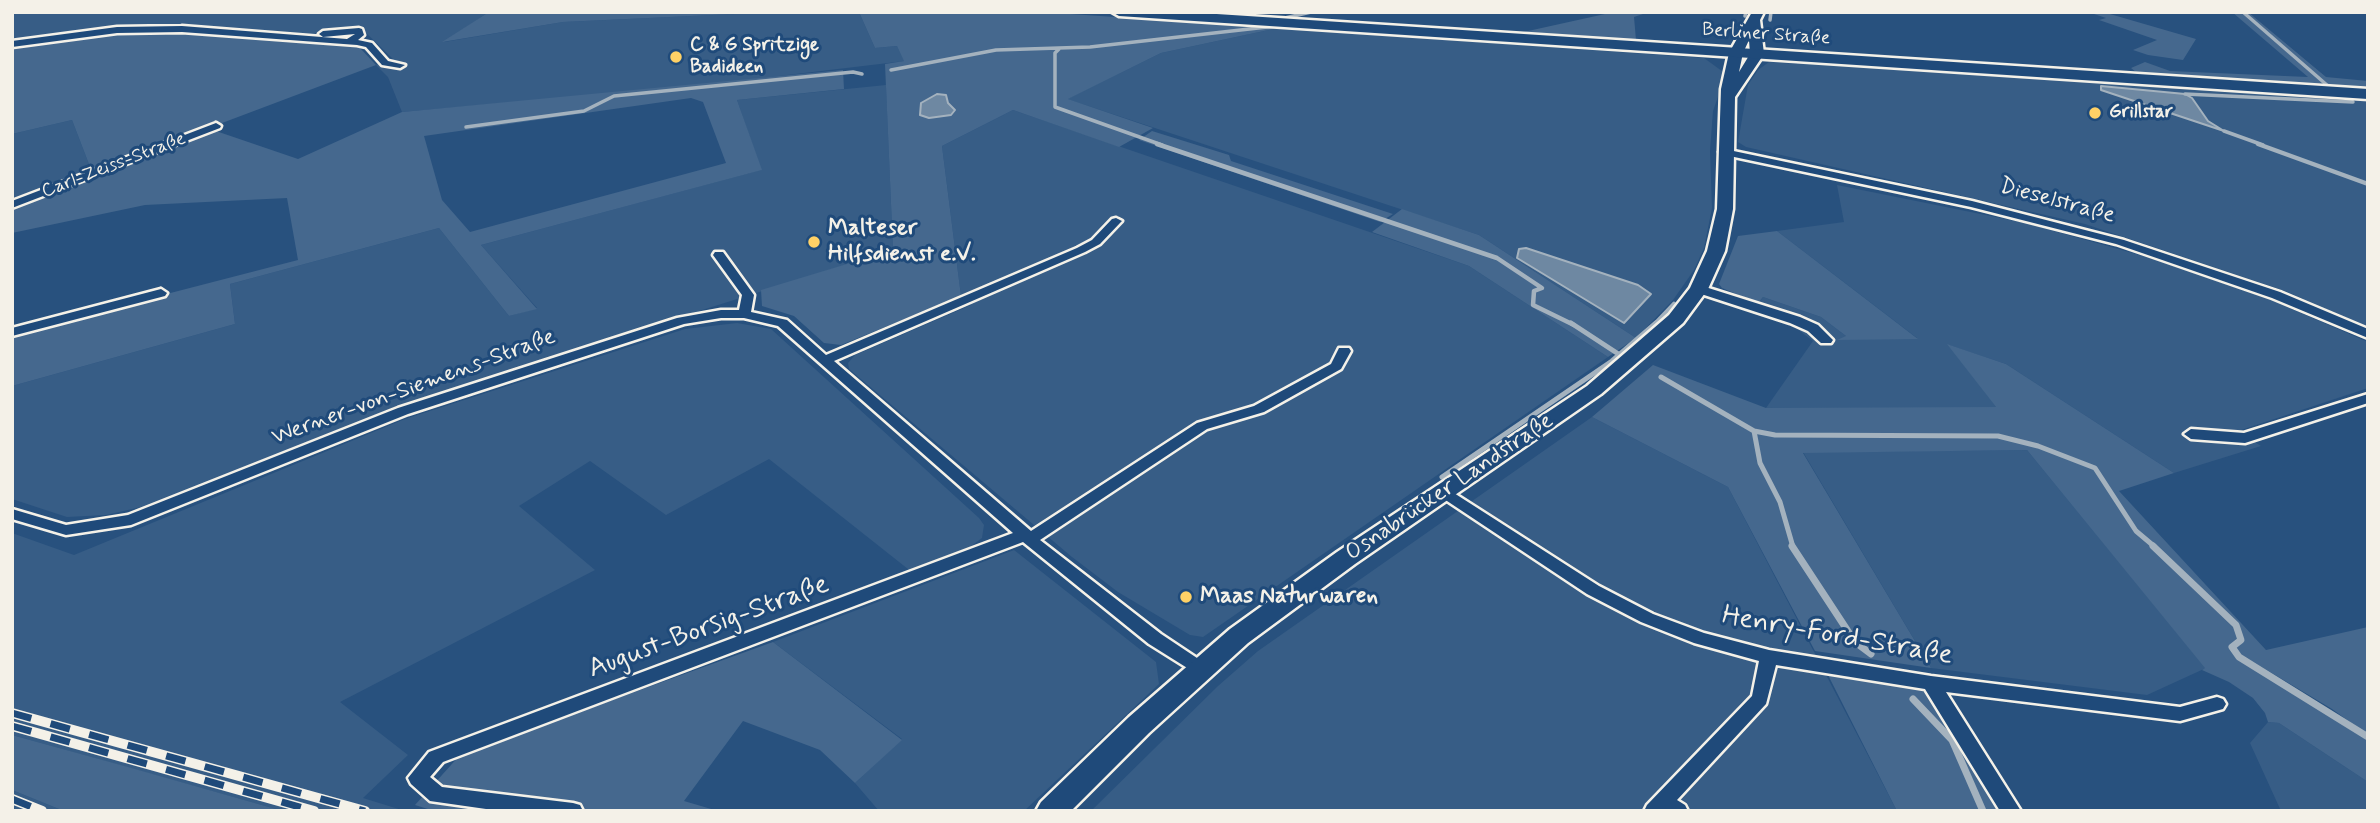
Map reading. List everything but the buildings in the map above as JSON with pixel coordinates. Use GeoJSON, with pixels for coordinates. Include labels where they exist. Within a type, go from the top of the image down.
{"type":"FeatureCollection","features":[{"type":"Feature","properties":{"kind":"main road","name":"Berliner Straße"},"geometry":{"type":"LineString","coordinates":[[1119,12],[2368,94]]}},
{"type":"Feature","properties":{"kind":"street"},"geometry":{"type":"LineString","coordinates":[[1736,53],[1756,17]]}},
{"type":"Feature","properties":{"kind":"street"},"geometry":{"type":"LineString","coordinates":[[1756,17],[1757,54]]}},
{"type":"Feature","properties":{"kind":"street"},"geometry":{"type":"LineString","coordinates":[[12,44],[117,30],[162,28],[349,41],[369,45],[385,63],[400,65]]}},
{"type":"Feature","properties":{"kind":"street"},"geometry":{"type":"LineString","coordinates":[[304,38],[340,31],[359,31],[360,35],[349,41]]}},
{"type":"Feature","properties":{"kind":"street","name":"Osnabrücker Landstraße"},"geometry":{"type":"LineString","coordinates":[[1051,811],[1200,669],[1293,595],[1594,390],[1656,339],[1699,289],[1716,251],[1725,209],[1724,152],[1728,100],[1736,53]]}},
{"type":"Feature","properties":{"kind":"street","name":"Osnabrücker Landstraße"},"geometry":{"type":"LineString","coordinates":[[1728,100],[1757,54]]}},
{"type":"Feature","properties":{"kind":"street","name":"Carl-Zeiss-Straße"},"geometry":{"type":"LineString","coordinates":[[12,205],[216,126]]}},
{"type":"Feature","properties":{"kind":"street","name":"Dieselstraße"},"geometry":{"type":"LineString","coordinates":[[1724,152],[1972,204],[2095,235],[2224,276],[2368,334]]}},
{"type":"Feature","properties":{"kind":"street"},"geometry":{"type":"LineString","coordinates":[[825,360],[1082,250],[1096,242],[1116,221]]}},
{"type":"Feature","properties":{"kind":"street"},"geometry":{"type":"LineString","coordinates":[[719,255],[748,295],[744,314]]}},
{"type":"Feature","properties":{"kind":"street"},"geometry":{"type":"LineString","coordinates":[[1699,289],[1795,320],[1813,328],[1826,340]]}},
{"type":"Feature","properties":{"kind":"street"},"geometry":{"type":"LineString","coordinates":[[12,332],[161,293]]}},
{"type":"Feature","properties":{"kind":"street","name":"Werner-von-Siemens-Straße"},"geometry":{"type":"LineString","coordinates":[[12,514],[66,530],[131,520],[403,411],[682,321],[721,314],[744,314],[782,323],[1027,537],[1155,639],[1200,669]]}},
{"type":"Feature","properties":{"kind":"street"},"geometry":{"type":"LineString","coordinates":[[1027,537],[1202,426],[1259,409],[1336,366],[1344,351]]}},
{"type":"Feature","properties":{"kind":"street"},"geometry":{"type":"LineString","coordinates":[[2191,435],[2245,438],[2368,398]]}},
{"type":"Feature","properties":{"kind":"street","name":"Henry-Ford-Straße"},"geometry":{"type":"LineString","coordinates":[[1443,491],[1593,590],[1647,618],[1700,638],[1769,657],[1931,683],[2180,714],[2217,704]]}},
{"type":"Feature","properties":{"kind":"street","name":"August-Borsig-Straße"},"geometry":{"type":"LineString","coordinates":[[573,811],[437,795],[418,778],[436,757],[1027,537]]}},
{"type":"Feature","properties":{"kind":"street"},"geometry":{"type":"LineString","coordinates":[[1665,808],[1760,699],[1769,657]]}},
{"type":"Feature","properties":{"kind":"street"},"geometry":{"type":"LineString","coordinates":[[1931,683],[2011,811]]}},
{"type":"Feature","properties":{"kind":"shaded area"},"geometry":{"type":"Polygon","coordinates":[[[12,12],[489,12],[444,42],[563,22],[777,12],[859,12],[875,48],[897,46],[905,61],[687,87],[402,112],[388,77],[376,65],[393,59],[361,28],[303,35],[167,25],[12,42],[12,12]]]}},
{"type":"Feature","properties":{"kind":"shaded area"},"geometry":{"type":"Polygon","coordinates":[[[489,12],[777,12],[563,22],[442,42],[489,12]]]}},
{"type":"Feature","properties":{"kind":"shaded area"},"geometry":{"type":"Polygon","coordinates":[[[859,12],[1041,12],[1278,28],[1161,53],[1068,99],[1153,128],[1119,147],[1013,110],[942,146],[961,296],[841,345],[824,343],[794,316],[762,306],[761,290],[893,250],[885,64],[904,61],[897,46],[875,48],[859,12]]]}},
{"type":"Feature","properties":{"kind":"shaded area"},"geometry":{"type":"Polygon","coordinates":[[[1614,12],[1649,12],[1634,17],[1636,40],[1519,33],[1614,12]]]}},
{"type":"Feature","properties":{"kind":"shaded area"},"geometry":{"type":"Polygon","coordinates":[[[2088,12],[2103,12],[2196,39],[2183,60],[2148,55],[2133,50],[2157,40],[2099,20],[2106,18],[2088,12]]]}},
{"type":"Feature","properties":{"kind":"shaded area"},"geometry":{"type":"Polygon","coordinates":[[[2232,12],[2248,12],[2326,77],[2368,81],[2368,89],[2137,73],[2131,68],[2145,62],[2170,71],[2308,77],[2232,12]]]}},
{"type":"Feature","properties":{"kind":"shaded area"},"geometry":{"type":"Polygon","coordinates":[[[1278,28],[1704,58],[1726,74],[1713,111],[1710,151],[1712,208],[1704,248],[1694,270],[1673,300],[1636,338],[1479,235],[1067,99],[1161,53],[1278,28]]]}},
{"type":"Feature","properties":{"kind":"shaded area"},"geometry":{"type":"Polygon","coordinates":[[[175,32],[351,45],[360,48],[376,65],[92,172],[72,120],[12,134],[12,47],[113,34],[175,32]]]}},
{"type":"Feature","properties":{"kind":"shaded area"},"geometry":{"type":"Polygon","coordinates":[[[1796,60],[2368,99],[2368,327],[2285,291],[2085,224],[1746,147],[1738,142],[1748,85],[1758,70],[1769,62],[1797,64],[1796,60]]]}},
{"type":"Feature","properties":{"kind":"shaded area"},"geometry":{"type":"Polygon","coordinates":[[[843,70],[844,89],[737,100],[762,170],[481,245],[537,309],[509,316],[439,228],[230,284],[235,324],[12,386],[12,334],[298,260],[287,198],[145,205],[12,233],[12,208],[213,130],[298,159],[402,112],[843,70]],[[691,98],[424,136],[442,200],[470,232],[726,163],[703,102],[691,98]]]}},
{"type":"Feature","properties":{"kind":"shaded area"},"geometry":{"type":"Polygon","coordinates":[[[886,85],[893,250],[400,405],[141,507],[106,515],[67,517],[12,499],[12,386],[235,324],[230,284],[439,228],[509,316],[537,308],[481,245],[761,170],[737,100],[886,85]]]}},
{"type":"Feature","properties":{"kind":"shaded area"},"geometry":{"type":"Polygon","coordinates":[[[2101,86],[2185,94],[2192,98],[2208,121],[2224,131],[2101,90],[2101,86]]]}},
{"type":"Feature","properties":{"kind":"shaded area"},"geometry":{"type":"Polygon","coordinates":[[[937,94],[946,95],[948,103],[955,110],[951,115],[929,118],[920,115],[921,103],[937,94]]]}},
{"type":"Feature","properties":{"kind":"shaded area"},"geometry":{"type":"Polygon","coordinates":[[[1013,110],[1469,266],[1608,357],[1203,637],[1190,635],[1118,592],[1072,557],[849,369],[848,363],[855,355],[971,305],[961,296],[942,146],[1013,110]]]}},
{"type":"Feature","properties":{"kind":"shaded area"},"geometry":{"type":"Polygon","coordinates":[[[72,120],[92,172],[12,203],[12,134],[72,120]]]}},
{"type":"Feature","properties":{"kind":"shaded area"},"geometry":{"type":"Polygon","coordinates":[[[1152,131],[1229,155],[1231,161],[1393,214],[1380,222],[1139,140],[1152,131]]]}},
{"type":"Feature","properties":{"kind":"shaded area"},"geometry":{"type":"Polygon","coordinates":[[[1837,185],[2025,223],[2154,259],[2271,300],[2368,342],[2368,388],[2238,431],[2261,446],[2174,473],[2006,364],[1949,345],[1997,408],[1766,408],[1813,341],[1792,325],[1752,312],[1763,297],[1821,317],[1846,336],[1917,338],[1777,231],[1844,222],[1837,185]]]}},
{"type":"Feature","properties":{"kind":"shaded area"},"geometry":{"type":"Polygon","coordinates":[[[1402,209],[1479,235],[1636,338],[1608,357],[1469,266],[1372,232],[1402,209]]]}},
{"type":"Feature","properties":{"kind":"shaded area"},"geometry":{"type":"Polygon","coordinates":[[[1777,231],[1918,339],[1837,340],[1846,336],[1821,317],[1763,297],[1758,303],[1722,288],[1719,284],[1738,236],[1777,231]]]}},
{"type":"Feature","properties":{"kind":"shaded area"},"geometry":{"type":"Polygon","coordinates":[[[1526,248],[1638,285],[1651,294],[1624,323],[1517,258],[1519,249],[1526,248]]]}},
{"type":"Feature","properties":{"kind":"shaded area"},"geometry":{"type":"Polygon","coordinates":[[[737,323],[771,329],[979,518],[984,525],[982,538],[959,555],[913,573],[769,459],[666,515],[590,461],[519,506],[595,570],[340,702],[408,755],[363,798],[405,811],[283,811],[12,735],[12,533],[74,555],[405,419],[685,329],[737,323]]]}},
{"type":"Feature","properties":{"kind":"shaded area"},"geometry":{"type":"Polygon","coordinates":[[[1947,344],[2006,364],[2174,473],[2119,491],[2266,650],[2368,627],[2368,735],[2332,709],[2250,660],[2243,662],[2368,741],[2368,782],[2279,723],[2268,722],[2265,713],[2253,698],[2229,682],[2202,670],[2205,668],[2027,450],[1803,453],[1931,668],[1815,651],[1728,487],[1592,417],[1653,365],[1766,408],[1996,407],[1947,344]]]}},
{"type":"Feature","properties":{"kind":"shaded area"},"geometry":{"type":"Polygon","coordinates":[[[1592,417],[1728,487],[1897,811],[1091,811],[1218,686],[1258,651],[1592,417]]]}},
{"type":"Feature","properties":{"kind":"shaded area"},"geometry":{"type":"Polygon","coordinates":[[[2027,450],[2206,668],[2147,695],[1931,668],[1803,452],[2027,450]]]}},
{"type":"Feature","properties":{"kind":"shaded area"},"geometry":{"type":"Polygon","coordinates":[[[1014,550],[1156,662],[1159,684],[1024,811],[879,811],[855,783],[902,739],[773,642],[1014,550]]]}},
{"type":"Feature","properties":{"kind":"shaded area"},"geometry":{"type":"Polygon","coordinates":[[[773,642],[902,740],[855,783],[820,750],[743,721],[684,801],[718,811],[434,811],[415,805],[460,755],[773,642]]]}},
{"type":"Feature","properties":{"kind":"shaded area"},"geometry":{"type":"Polygon","coordinates":[[[1828,675],[1931,691],[2001,811],[1897,811],[1828,675]]]}},
{"type":"Feature","properties":{"kind":"shaded area"},"geometry":{"type":"Polygon","coordinates":[[[2268,722],[2279,723],[2368,782],[2368,811],[2281,811],[2250,743],[2268,722]]]}},
{"type":"Feature","properties":{"kind":"shaded area"},"geometry":{"type":"Polygon","coordinates":[[[12,735],[283,811],[64,811],[12,790],[12,735]]]}},
{"type":"Feature","properties":{"kind":"shaded area"},"geometry":{"type":"Polygon","coordinates":[[[12,790],[64,811],[12,811],[12,790]]]}},
{"type":"Feature","properties":{"kind":"waterway"},"geometry":{"type":"LineString","coordinates":[[1285,18],[1311,12]]}},
{"type":"Feature","properties":{"kind":"waterway"},"geometry":{"type":"LineString","coordinates":[[1745,16],[1746,12]]}},
{"type":"Feature","properties":{"kind":"waterway"},"geometry":{"type":"LineString","coordinates":[[1770,20],[1771,12]]}},
{"type":"Feature","properties":{"kind":"waterway"},"geometry":{"type":"LineString","coordinates":[[2243,12],[2328,86]]}},
{"type":"Feature","properties":{"kind":"waterway"},"geometry":{"type":"LineString","coordinates":[[891,70],[996,50],[1090,47],[1276,26]]}},
{"type":"Feature","properties":{"kind":"waterway"},"geometry":{"type":"LineString","coordinates":[[1059,49],[1055,53],[1055,107],[1162,145]]}},
{"type":"Feature","properties":{"kind":"waterway"},"geometry":{"type":"LineString","coordinates":[[466,127],[584,111],[614,96],[853,72],[862,74]]}},
{"type":"Feature","properties":{"kind":"waterway"},"geometry":{"type":"LineString","coordinates":[[2185,94],[2353,102],[2346,96]]}},
{"type":"Feature","properties":{"kind":"waterway"},"geometry":{"type":"LineString","coordinates":[[2224,131],[2263,145]]}},
{"type":"Feature","properties":{"kind":"waterway"},"geometry":{"type":"LineString","coordinates":[[1157,144],[1497,258],[1542,288],[1534,291],[1533,305],[1574,325]]}},
{"type":"Feature","properties":{"kind":"waterway"},"geometry":{"type":"LineString","coordinates":[[2258,144],[2368,184]]}},
{"type":"Feature","properties":{"kind":"waterway"},"geometry":{"type":"LineString","coordinates":[[1655,323],[1674,304]]}},
{"type":"Feature","properties":{"kind":"waterway"},"geometry":{"type":"LineString","coordinates":[[1571,323],[1619,355]]}},
{"type":"Feature","properties":{"kind":"waterway"},"geometry":{"type":"LineString","coordinates":[[1619,355],[1655,323]]}},
{"type":"Feature","properties":{"kind":"waterway"},"geometry":{"type":"LineString","coordinates":[[1442,477],[1619,355]]}},
{"type":"Feature","properties":{"kind":"waterway"},"geometry":{"type":"LineString","coordinates":[[1619,355],[1623,357]]}},
{"type":"Feature","properties":{"kind":"waterway"},"geometry":{"type":"LineString","coordinates":[[1661,377],[1754,431]]}},
{"type":"Feature","properties":{"kind":"waterway"},"geometry":{"type":"LineString","coordinates":[[1754,431],[1775,435],[1998,436],[2038,446],[2095,468],[2136,531],[2155,547]]}},
{"type":"Feature","properties":{"kind":"waterway"},"geometry":{"type":"LineString","coordinates":[[1754,431],[1760,463],[1780,502],[1793,547]]}},
{"type":"Feature","properties":{"kind":"waterway"},"geometry":{"type":"LineString","coordinates":[[1792,546],[1855,642],[1871,654]]}},
{"type":"Feature","properties":{"kind":"waterway"},"geometry":{"type":"LineString","coordinates":[[2153,546],[2236,625],[2241,640],[2232,647],[2239,657],[2368,737]]}},
{"type":"Feature","properties":{"kind":"waterway"},"geometry":{"type":"LineString","coordinates":[[1913,699],[1952,740],[1983,811]]}},
{"type":"Feature","properties":{"kind":"railway"},"geometry":{"type":"LineString","coordinates":[[12,713],[365,811]]}},
{"type":"Feature","properties":{"kind":"railway"},"geometry":{"type":"LineString","coordinates":[[12,726],[314,811]]}},
{"type":"Feature","properties":{"kind":"railway"},"geometry":{"type":"LineString","coordinates":[[12,799],[42,811]]}},
{"type":"Feature","properties":{"kind":"place","name":"C & G Spritzige Badideen"},"geometry":{"type":"Point","coordinates":[676,57]}},
{"type":"Feature","properties":{"kind":"place","name":"Grillstar"},"geometry":{"type":"Point","coordinates":[2095,113]}},
{"type":"Feature","properties":{"kind":"place","name":"Malteser Hilfsdienst e.V."},"geometry":{"type":"Point","coordinates":[814,242]}},
{"type":"Feature","properties":{"kind":"place","name":"Maas Naturwaren"},"geometry":{"type":"Point","coordinates":[1186,597]}}]}
